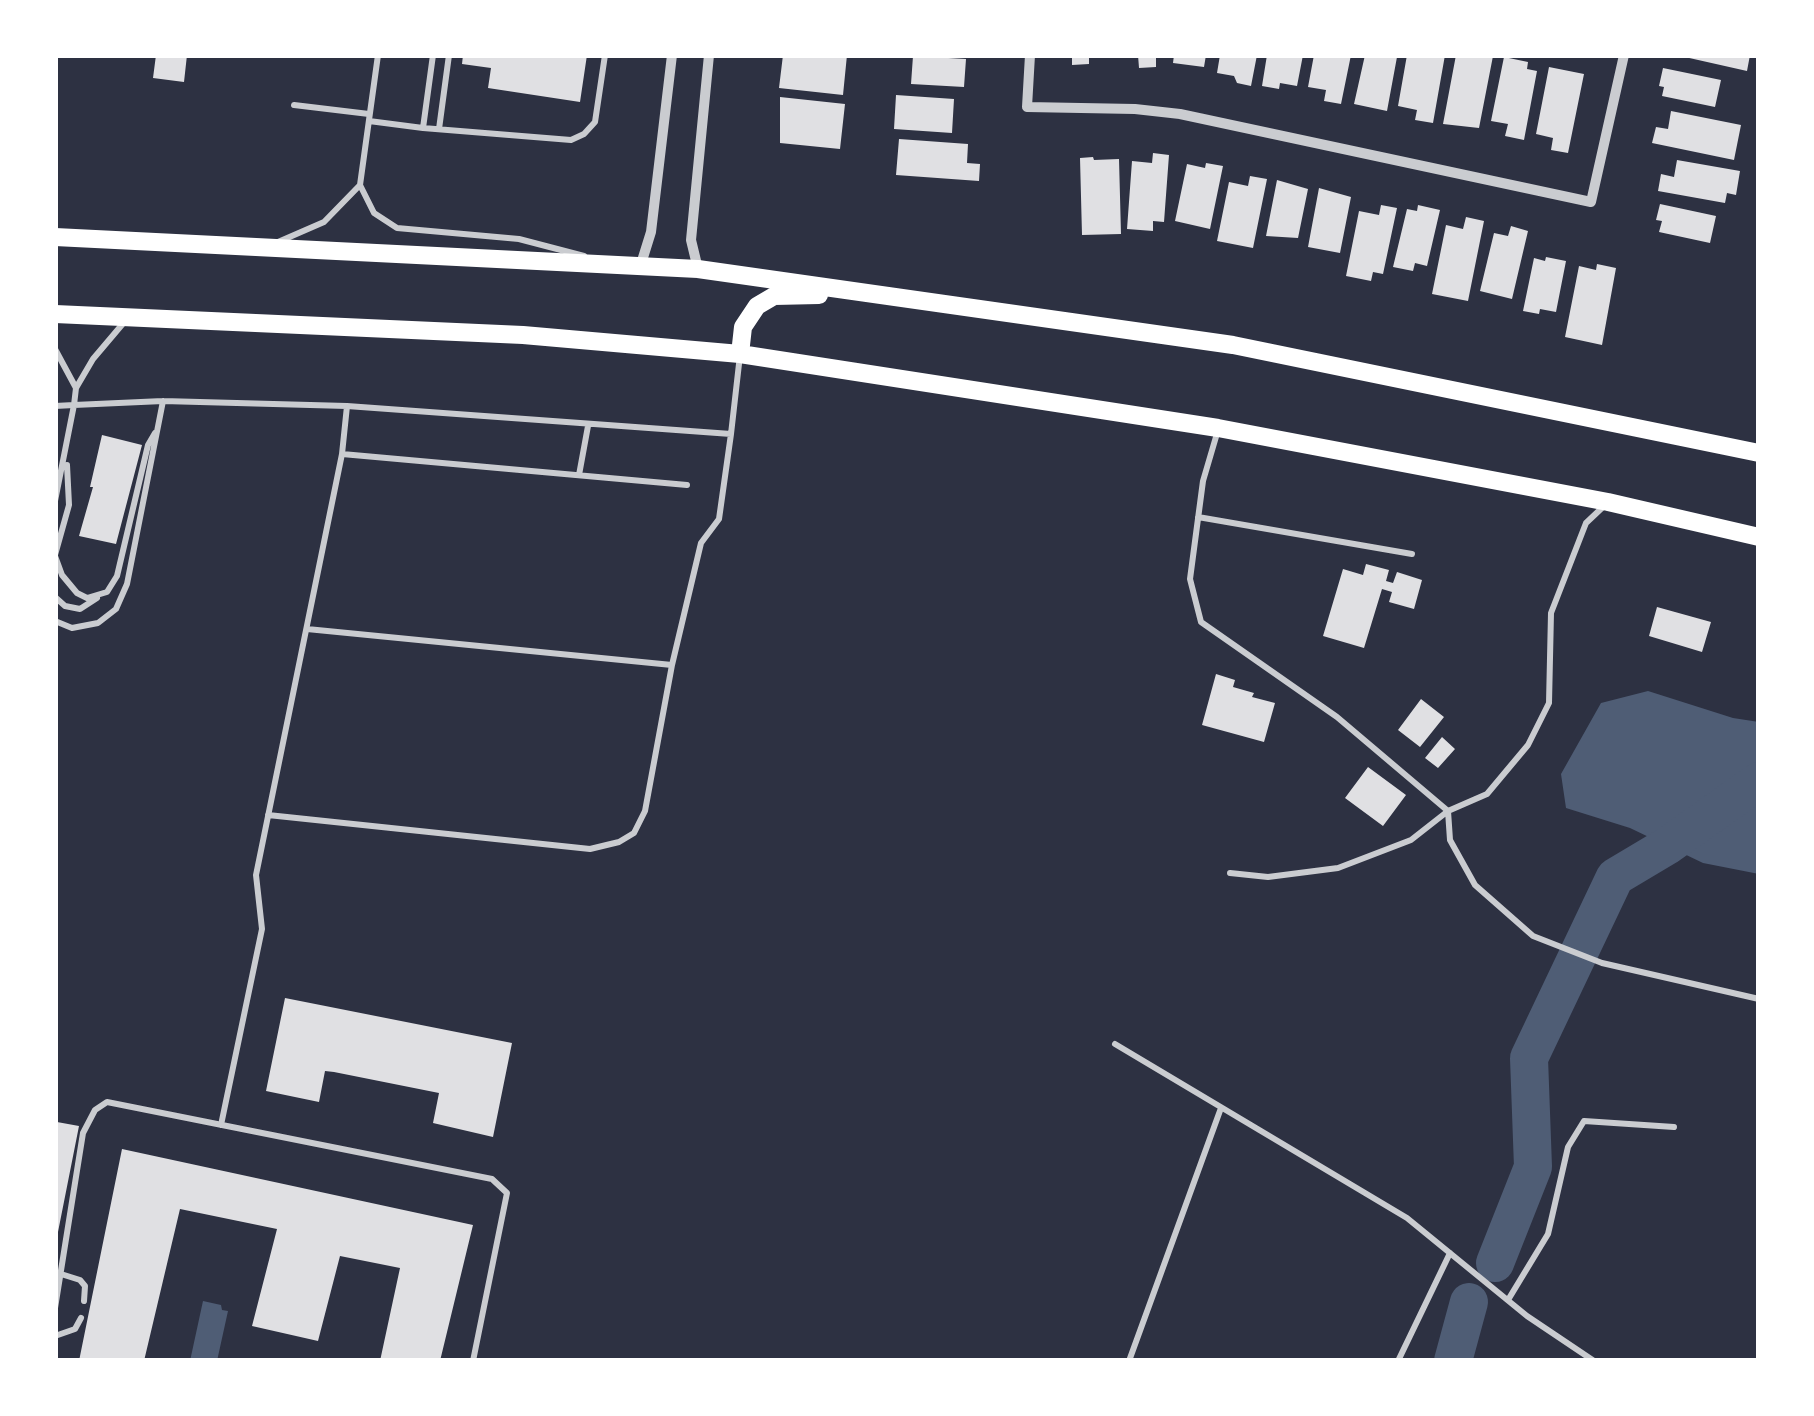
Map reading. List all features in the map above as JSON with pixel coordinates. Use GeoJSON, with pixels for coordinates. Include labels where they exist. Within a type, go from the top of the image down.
{"type":"FeatureCollection","features":[{"type":"Feature","properties":{"kind":"main road"},"geometry":{"type":"LineString","coordinates":[[55,237],[698,269],[1234,346],[1759,453]]}},
{"type":"Feature","properties":{"kind":"main road"},"geometry":{"type":"LineString","coordinates":[[740,354],[743,327],[757,306],[774,296],[880,296]]}},
{"type":"Feature","properties":{"kind":"main road"},"geometry":{"type":"LineString","coordinates":[[55,314],[523,335],[740,354],[1218,428],[1608,502],[1759,537]]}},
{"type":"Feature","properties":{"kind":"street"},"geometry":{"type":"LineString","coordinates":[[640,264],[651,232],[672,55]]}},
{"type":"Feature","properties":{"kind":"street"},"geometry":{"type":"LineString","coordinates":[[698,269],[692,240],[709,55]]}},
{"type":"Feature","properties":{"kind":"street"},"geometry":{"type":"LineString","coordinates":[[1030,55],[1027,106],[1180,114],[1591,202],[1624,55]]}},
{"type":"Feature","properties":{"kind":"lane"},"geometry":{"type":"LineString","coordinates":[[378,55],[360,184],[374,213],[397,228],[518,239],[561,247],[602,262]]}},
{"type":"Feature","properties":{"kind":"lane"},"geometry":{"type":"LineString","coordinates":[[423,128],[433,55]]}},
{"type":"Feature","properties":{"kind":"lane"},"geometry":{"type":"LineString","coordinates":[[439,129],[449,55]]}},
{"type":"Feature","properties":{"kind":"lane"},"geometry":{"type":"LineString","coordinates":[[294,105],[423,128],[570,140],[584,134],[594,122],[605,55]]}},
{"type":"Feature","properties":{"kind":"lane"},"geometry":{"type":"LineString","coordinates":[[264,247],[324,222],[360,184]]}},
{"type":"Feature","properties":{"kind":"lane"},"geometry":{"type":"LineString","coordinates":[[55,500],[67,454],[76,388],[129,316]]}},
{"type":"Feature","properties":{"kind":"lane"},"geometry":{"type":"LineString","coordinates":[[55,349],[76,388]]}},
{"type":"Feature","properties":{"kind":"lane"},"geometry":{"type":"LineString","coordinates":[[268,815],[590,850],[634,833],[646,811],[672,665],[701,543],[719,519],[740,354]]}},
{"type":"Feature","properties":{"kind":"lane"},"geometry":{"type":"LineString","coordinates":[[55,406],[163,401],[347,406],[730,434]]}},
{"type":"Feature","properties":{"kind":"lane"},"geometry":{"type":"LineString","coordinates":[[55,621],[72,628],[98,623],[116,608],[127,584],[163,401]]}},
{"type":"Feature","properties":{"kind":"lane"},"geometry":{"type":"LineString","coordinates":[[221,1124],[262,929],[256,875],[342,454],[347,406]]}},
{"type":"Feature","properties":{"kind":"lane"},"geometry":{"type":"LineString","coordinates":[[579,476],[588,426]]}},
{"type":"Feature","properties":{"kind":"lane"},"geometry":{"type":"LineString","coordinates":[[55,597],[66,606],[80,609],[101,596],[117,576],[148,445],[158,427]]}},
{"type":"Feature","properties":{"kind":"lane"},"geometry":{"type":"LineString","coordinates":[[1218,428],[1203,481],[1190,579],[1200,622],[1337,717],[1448,812],[1450,840],[1475,884],[1533,936],[1602,963],[1759,999]]}},
{"type":"Feature","properties":{"kind":"lane"},"geometry":{"type":"LineString","coordinates":[[67,454],[68,505],[55,556],[62,575],[78,593],[87,598],[101,596]]}},
{"type":"Feature","properties":{"kind":"lane"},"geometry":{"type":"LineString","coordinates":[[342,454],[687,486]]}},
{"type":"Feature","properties":{"kind":"lane"},"geometry":{"type":"LineString","coordinates":[[1230,872],[1268,877],[1338,868],[1412,840],[1448,812],[1487,794],[1528,745],[1549,702],[1551,613],[1586,523],[1608,502]]}},
{"type":"Feature","properties":{"kind":"lane"},"geometry":{"type":"LineString","coordinates":[[1198,518],[1412,554]]}},
{"type":"Feature","properties":{"kind":"lane"},"geometry":{"type":"LineString","coordinates":[[306,629],[672,665]]}},
{"type":"Feature","properties":{"kind":"lane"},"geometry":{"type":"LineString","coordinates":[[1115,1044],[1407,1218],[1508,1300],[1594,1361]]}},
{"type":"Feature","properties":{"kind":"lane"},"geometry":{"type":"LineString","coordinates":[[55,1308],[83,1133],[95,1110],[107,1102],[492,1180],[507,1194],[473,1361]]}},
{"type":"Feature","properties":{"kind":"lane"},"geometry":{"type":"LineString","coordinates":[[1129,1361],[1221,1108]]}},
{"type":"Feature","properties":{"kind":"lane"},"geometry":{"type":"LineString","coordinates":[[1508,1300],[1548,1234],[1568,1147],[1584,1121],[1674,1128]]}},
{"type":"Feature","properties":{"kind":"lane"},"geometry":{"type":"LineString","coordinates":[[1398,1361],[1450,1253]]}},
{"type":"Feature","properties":{"kind":"lane"},"geometry":{"type":"LineString","coordinates":[[61,1274],[80,1280],[85,1286],[84,1301]]}},
{"type":"Feature","properties":{"kind":"lane"},"geometry":{"type":"LineString","coordinates":[[55,1336],[75,1329],[81,1318]]}},
{"type":"Feature","properties":{"kind":"water"},"geometry":{"type":"Polygon","coordinates":[[[1648,691],[1733,718],[1759,722],[1759,874],[1703,863],[1630,828],[1566,808],[1561,774],[1601,703],[1648,691]]]}},
{"type":"Feature","properties":{"kind":"water"},"geometry":{"type":"Polygon","coordinates":[[[203,1301],[228,1311],[217,1361],[190,1361],[203,1301]]]}},
{"type":"Feature","properties":{"kind":"building"},"geometry":{"type":"Polygon","coordinates":[[[156,55],[187,55],[184,82],[153,78],[156,55]]]}},
{"type":"Feature","properties":{"kind":"building"},"geometry":{"type":"Polygon","coordinates":[[[463,55],[587,55],[580,102],[488,88],[491,68],[462,64],[463,55]]]}},
{"type":"Feature","properties":{"kind":"building"},"geometry":{"type":"Polygon","coordinates":[[[783,55],[847,55],[843,95],[779,88],[783,55]]]}},
{"type":"Feature","properties":{"kind":"building"},"geometry":{"type":"Polygon","coordinates":[[[1072,55],[1089,55],[1089,64],[1072,65],[1072,55]]]}},
{"type":"Feature","properties":{"kind":"building"},"geometry":{"type":"Polygon","coordinates":[[[1138,55],[1156,55],[1156,67],[1139,68],[1138,55]]]}},
{"type":"Feature","properties":{"kind":"building"},"geometry":{"type":"Polygon","coordinates":[[[1174,55],[1206,55],[1204,67],[1173,63],[1174,55]]]}},
{"type":"Feature","properties":{"kind":"building"},"geometry":{"type":"Polygon","coordinates":[[[1220,55],[1257,55],[1251,86],[1237,83],[1234,76],[1217,73],[1220,55]]]}},
{"type":"Feature","properties":{"kind":"building"},"geometry":{"type":"Polygon","coordinates":[[[1267,55],[1303,55],[1297,86],[1262,86],[1267,55]]]}},
{"type":"Feature","properties":{"kind":"building"},"geometry":{"type":"Polygon","coordinates":[[[1314,55],[1351,55],[1341,104],[1324,101],[1326,90],[1308,87],[1314,55]]]}},
{"type":"Feature","properties":{"kind":"building"},"geometry":{"type":"Polygon","coordinates":[[[1365,55],[1397,57],[1387,111],[1354,104],[1365,55]]]}},
{"type":"Feature","properties":{"kind":"building"},"geometry":{"type":"Polygon","coordinates":[[[1407,55],[1445,55],[1433,123],[1415,120],[1417,110],[1398,106],[1407,55]]]}},
{"type":"Feature","properties":{"kind":"building"},"geometry":{"type":"Polygon","coordinates":[[[1456,55],[1493,56],[1479,128],[1443,124],[1456,55]]]}},
{"type":"Feature","properties":{"kind":"building"},"geometry":{"type":"Polygon","coordinates":[[[1676,55],[1750,55],[1747,71],[1676,55]]]}},
{"type":"Feature","properties":{"kind":"building"},"geometry":{"type":"Polygon","coordinates":[[[913,56],[966,59],[964,87],[911,84],[913,56]]]}},
{"type":"Feature","properties":{"kind":"building"},"geometry":{"type":"Polygon","coordinates":[[[1504,57],[1528,62],[1527,69],[1537,71],[1524,140],[1505,136],[1508,124],[1491,121],[1504,57]]]}},
{"type":"Feature","properties":{"kind":"building"},"geometry":{"type":"Polygon","coordinates":[[[1549,67],[1584,74],[1568,153],[1551,150],[1553,138],[1536,134],[1549,67]]]}},
{"type":"Feature","properties":{"kind":"building"},"geometry":{"type":"Polygon","coordinates":[[[1663,68],[1721,80],[1715,107],[1662,96],[1664,87],[1659,86],[1663,68]]]}},
{"type":"Feature","properties":{"kind":"building"},"geometry":{"type":"Polygon","coordinates":[[[896,95],[954,99],[952,133],[894,129],[896,95]]]}},
{"type":"Feature","properties":{"kind":"building"},"geometry":{"type":"Polygon","coordinates":[[[780,97],[845,104],[840,149],[780,143],[780,97]]]}},
{"type":"Feature","properties":{"kind":"building"},"geometry":{"type":"Polygon","coordinates":[[[1671,111],[1741,125],[1734,160],[1652,143],[1656,127],[1668,129],[1671,111]]]}},
{"type":"Feature","properties":{"kind":"building"},"geometry":{"type":"Polygon","coordinates":[[[899,139],[968,144],[967,163],[980,164],[979,181],[896,175],[899,139]]]}},
{"type":"Feature","properties":{"kind":"building"},"geometry":{"type":"Polygon","coordinates":[[[1153,153],[1169,155],[1164,222],[1153,221],[1153,231],[1127,229],[1132,161],[1152,163],[1153,153]]]}},
{"type":"Feature","properties":{"kind":"building"},"geometry":{"type":"Polygon","coordinates":[[[1080,158],[1119,159],[1121,234],[1082,235],[1080,158]]]}},
{"type":"Feature","properties":{"kind":"building"},"geometry":{"type":"Polygon","coordinates":[[[1677,160],[1740,171],[1736,195],[1727,193],[1725,203],[1658,191],[1661,174],[1674,177],[1677,160]]]}},
{"type":"Feature","properties":{"kind":"building"},"geometry":{"type":"Polygon","coordinates":[[[1206,163],[1223,166],[1210,229],[1175,221],[1187,164],[1205,168],[1206,163]]]}},
{"type":"Feature","properties":{"kind":"building"},"geometry":{"type":"Polygon","coordinates":[[[1250,176],[1267,179],[1253,248],[1217,241],[1229,182],[1248,186],[1250,176]]]}},
{"type":"Feature","properties":{"kind":"building"},"geometry":{"type":"Polygon","coordinates":[[[1277,180],[1308,189],[1298,238],[1266,236],[1277,180]]]}},
{"type":"Feature","properties":{"kind":"building"},"geometry":{"type":"Polygon","coordinates":[[[1319,188],[1351,197],[1340,253],[1308,247],[1319,188]]]}},
{"type":"Feature","properties":{"kind":"building"},"geometry":{"type":"Polygon","coordinates":[[[1660,204],[1716,216],[1710,243],[1659,232],[1662,221],[1656,220],[1660,204]]]}},
{"type":"Feature","properties":{"kind":"building"},"geometry":{"type":"Polygon","coordinates":[[[1381,205],[1397,208],[1383,274],[1373,272],[1371,281],[1346,276],[1359,211],[1379,215],[1381,205]]]}},
{"type":"Feature","properties":{"kind":"building"},"geometry":{"type":"Polygon","coordinates":[[[1418,205],[1440,210],[1427,266],[1415,263],[1413,271],[1393,267],[1407,209],[1417,211],[1418,205]]]}},
{"type":"Feature","properties":{"kind":"building"},"geometry":{"type":"Polygon","coordinates":[[[1466,217],[1484,221],[1468,301],[1432,294],[1446,225],[1463,229],[1466,217]]]}},
{"type":"Feature","properties":{"kind":"building"},"geometry":{"type":"Polygon","coordinates":[[[1511,226],[1528,231],[1512,299],[1480,291],[1494,233],[1508,236],[1511,226]]]}},
{"type":"Feature","properties":{"kind":"building"},"geometry":{"type":"Polygon","coordinates":[[[1546,257],[1566,261],[1556,312],[1523,311],[1534,258],[1545,261],[1546,257]]]}},
{"type":"Feature","properties":{"kind":"building"},"geometry":{"type":"Polygon","coordinates":[[[1597,264],[1616,268],[1602,345],[1565,337],[1579,266],[1596,270],[1597,264]]]}},
{"type":"Feature","properties":{"kind":"building"},"geometry":{"type":"Polygon","coordinates":[[[102,435],[142,445],[116,544],[79,536],[102,435]]]}},
{"type":"Feature","properties":{"kind":"building"},"geometry":{"type":"Polygon","coordinates":[[[1366,564],[1389,570],[1386,581],[1393,583],[1397,572],[1422,580],[1414,609],[1389,602],[1392,592],[1382,589],[1364,648],[1323,636],[1343,569],[1363,575],[1366,564]]]}},
{"type":"Feature","properties":{"kind":"building"},"geometry":{"type":"Polygon","coordinates":[[[1657,607],[1711,622],[1702,652],[1649,636],[1657,607]]]}},
{"type":"Feature","properties":{"kind":"building"},"geometry":{"type":"Polygon","coordinates":[[[1216,674],[1235,680],[1233,687],[1254,693],[1252,697],[1275,703],[1264,742],[1202,725],[1216,674]]]}},
{"type":"Feature","properties":{"kind":"building"},"geometry":{"type":"Polygon","coordinates":[[[1421,699],[1444,717],[1420,747],[1398,730],[1421,699]]]}},
{"type":"Feature","properties":{"kind":"building"},"geometry":{"type":"Polygon","coordinates":[[[1442,737],[1455,749],[1438,768],[1425,758],[1442,737]]]}},
{"type":"Feature","properties":{"kind":"building"},"geometry":{"type":"Polygon","coordinates":[[[1368,767],[1406,795],[1383,826],[1345,798],[1368,767]]]}},
{"type":"Feature","properties":{"kind":"building"},"geometry":{"type":"Polygon","coordinates":[[[285,998],[512,1043],[493,1137],[433,1123],[439,1093],[325,1071],[319,1102],[266,1091],[285,998]]]}},
{"type":"Feature","properties":{"kind":"building"},"geometry":{"type":"Polygon","coordinates":[[[57,1122],[79,1126],[57,1237],[55,1132],[57,1122]]]}},
{"type":"Feature","properties":{"kind":"building"},"geometry":{"type":"Polygon","coordinates":[[[122,1149],[473,1225],[440,1361],[380,1361],[400,1268],[340,1256],[318,1341],[252,1326],[277,1229],[180,1209],[144,1361],[79,1361],[122,1149]]]}},
{"type":"Feature","properties":{"kind":"waterway"},"geometry":{"type":"LineString","coordinates":[[1495,1263],[1533,1167],[1529,1058],[1615,877],[1667,846],[1759,781]]}},
{"type":"Feature","properties":{"kind":"waterway"},"geometry":{"type":"LineString","coordinates":[[1453,1361],[1469,1302]]}}]}
